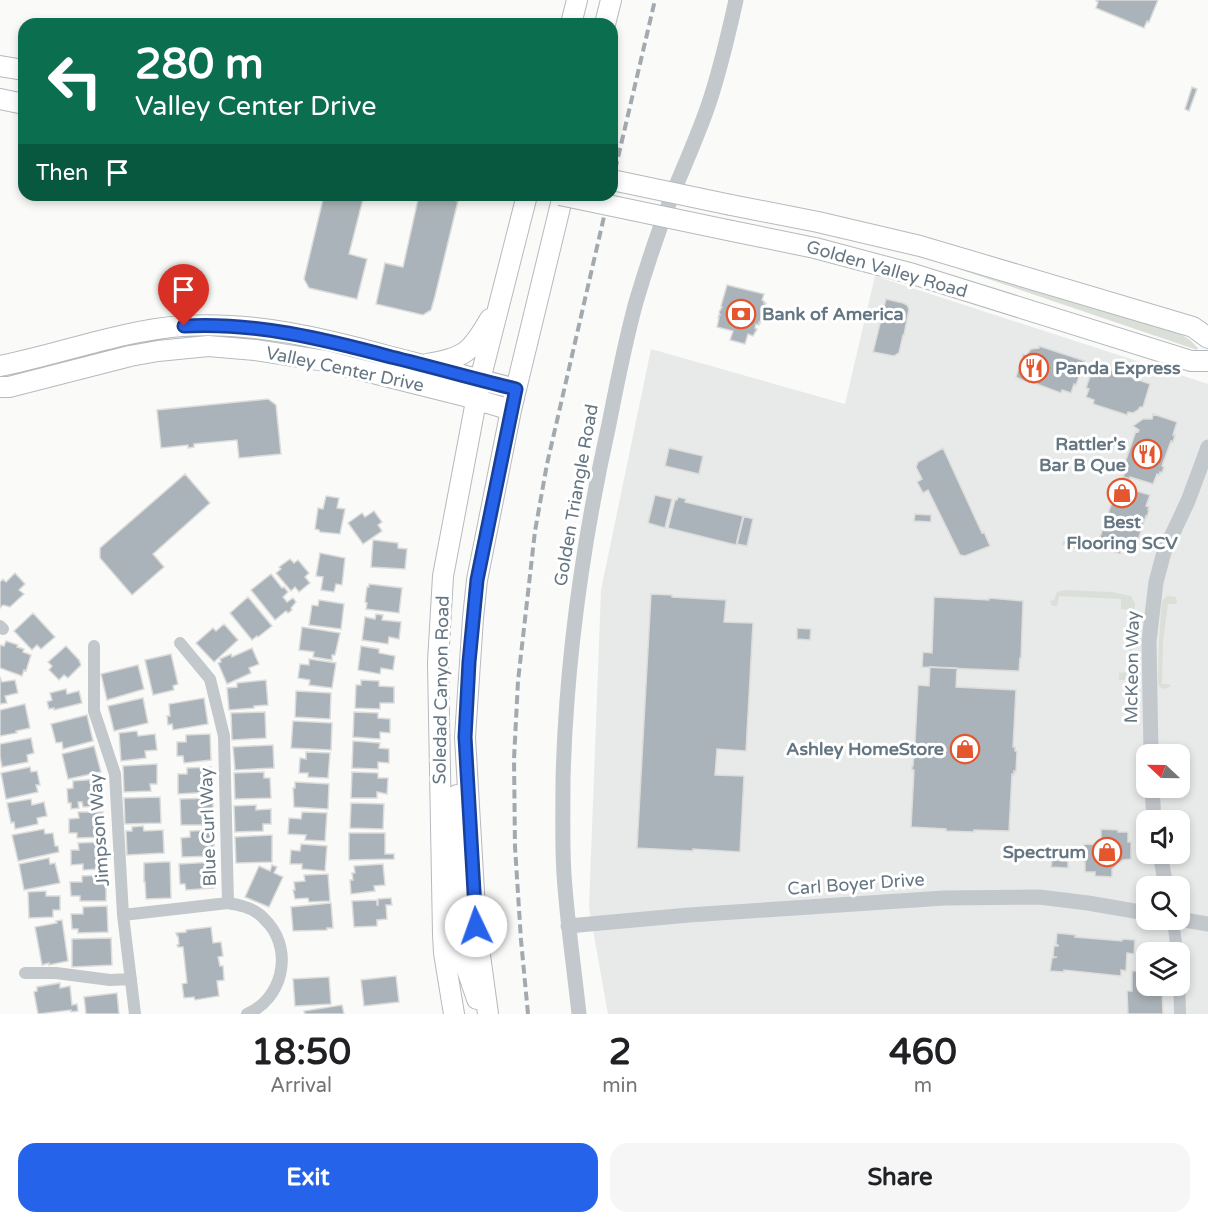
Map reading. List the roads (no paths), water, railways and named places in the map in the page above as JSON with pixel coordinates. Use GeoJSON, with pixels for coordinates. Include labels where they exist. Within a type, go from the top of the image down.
{"type":"FeatureCollection","features":[{"type":"Feature","properties":{"kind":"main road"},"geometry":{"type":"LineString","coordinates":[[572,18],[577,0]]}},
{"type":"Feature","properties":{"kind":"main road"},"geometry":{"type":"LineString","coordinates":[[606,18],[610,0]]}},
{"type":"Feature","properties":{"kind":"main road"},"geometry":{"type":"LineString","coordinates":[[0,66],[18,69]]}},
{"type":"Feature","properties":{"kind":"main road"},"geometry":{"type":"LineString","coordinates":[[0,99],[18,103]]}},
{"type":"Feature","properties":{"kind":"main road","name":"Golden Valley Road"},"geometry":{"type":"LineString","coordinates":[[618,181],[818,222],[920,246],[1193,327],[1208,338]]}},
{"type":"Feature","properties":{"kind":"main road","name":"Soledad Canyon Road"},"geometry":{"type":"LineString","coordinates":[[454,1014],[447,943],[438,674],[443,582],[478,390],[525,201]]}},
{"type":"Feature","properties":{"kind":"main road","name":"Soledad Canyon Road"},"geometry":{"type":"LineString","coordinates":[[488,1014],[476,926],[465,737],[469,662],[477,580],[511,410],[561,201]]}},
{"type":"Feature","properties":{"kind":"main road","name":"Golden Valley Road"},"geometry":{"type":"LineString","coordinates":[[590,201],[826,250],[913,274],[1191,361],[1208,361]]}},
{"type":"Feature","properties":{"kind":"main road"},"geometry":{"type":"LineString","coordinates":[[421,364],[449,360],[464,354],[479,339],[500,302]]}},
{"type":"Feature","properties":{"kind":"main road","name":"Valley Center Drive"},"geometry":{"type":"LineString","coordinates":[[0,366],[149,330],[204,325],[254,328],[328,340],[421,364],[478,390],[511,410]]}},
{"type":"Feature","properties":{"kind":"main road","name":"Valley Center Drive"},"geometry":{"type":"LineString","coordinates":[[0,387],[9,387],[130,356],[208,346],[255,350],[325,361],[478,390],[516,389]]}},
{"type":"Feature","properties":{"kind":"main road"},"geometry":{"type":"LineString","coordinates":[[465,737],[456,801],[456,911],[447,943],[461,952],[483,1014]]}},
{"type":"Feature","properties":{"kind":"street","name":"Golden Triangle Road"},"geometry":{"type":"LineString","coordinates":[[579,1014],[564,873],[564,751],[573,630],[581,570],[591,510],[630,324],[657,236],[708,106],[736,0]]}},
{"type":"Feature","properties":{"kind":"street","name":"McKeon Way"},"geometry":{"type":"LineString","coordinates":[[1151,744],[1149,641],[1156,582],[1164,552],[1188,501],[1208,447]]}},
{"type":"Feature","properties":{"kind":"street","name":"Blue Curl Way"},"geometry":{"type":"LineString","coordinates":[[180,643],[210,679],[224,736],[228,903],[243,906],[260,915],[276,933],[283,956],[280,978],[272,994],[262,1005],[247,1014]]}},
{"type":"Feature","properties":{"kind":"street","name":"Jimpson Way"},"geometry":{"type":"LineString","coordinates":[[94,646],[94,711],[115,774],[123,915],[135,1014]]}},
{"type":"Feature","properties":{"kind":"street","name":"Carl Boyer Drive"},"geometry":{"type":"LineString","coordinates":[[568,926],[689,915],[944,898],[1039,897],[1136,911]]}},
{"type":"Feature","properties":{"kind":"street"},"geometry":{"type":"LineString","coordinates":[[123,915],[228,903]]}},
{"type":"Feature","properties":{"kind":"street"},"geometry":{"type":"LineString","coordinates":[[1190,921],[1208,924]]}},
{"type":"Feature","properties":{"kind":"street"},"geometry":{"type":"LineString","coordinates":[[25,973],[131,979]]}},
{"type":"Feature","properties":{"kind":"street"},"geometry":{"type":"LineString","coordinates":[[1180,996],[1180,1014]]}},
{"type":"Feature","properties":{"kind":"railway"},"geometry":{"type":"LineString","coordinates":[[618,157],[655,0]]}},
{"type":"Feature","properties":{"kind":"railway"},"geometry":{"type":"LineString","coordinates":[[528,1014],[515,847],[514,759],[518,681],[535,531],[547,464],[608,201]]}},
{"type":"Feature","properties":{"kind":"place","name":"Bank of America"},"geometry":{"type":"Point","coordinates":[741,314]}},
{"type":"Feature","properties":{"kind":"place","name":"Panda Express"},"geometry":{"type":"Point","coordinates":[1034,368]}},
{"type":"Feature","properties":{"kind":"place","name":"Rattler's Bar B Que"},"geometry":{"type":"Point","coordinates":[1147,454]}},
{"type":"Feature","properties":{"kind":"place","name":"Best Flooring SCV"},"geometry":{"type":"Point","coordinates":[1122,493]}},
{"type":"Feature","properties":{"kind":"place","name":"Ashley HomeStore"},"geometry":{"type":"Point","coordinates":[965,749]}},
{"type":"Feature","properties":{"kind":"place","name":"Spectrum"},"geometry":{"type":"Point","coordinates":[1107,852]}}]}
